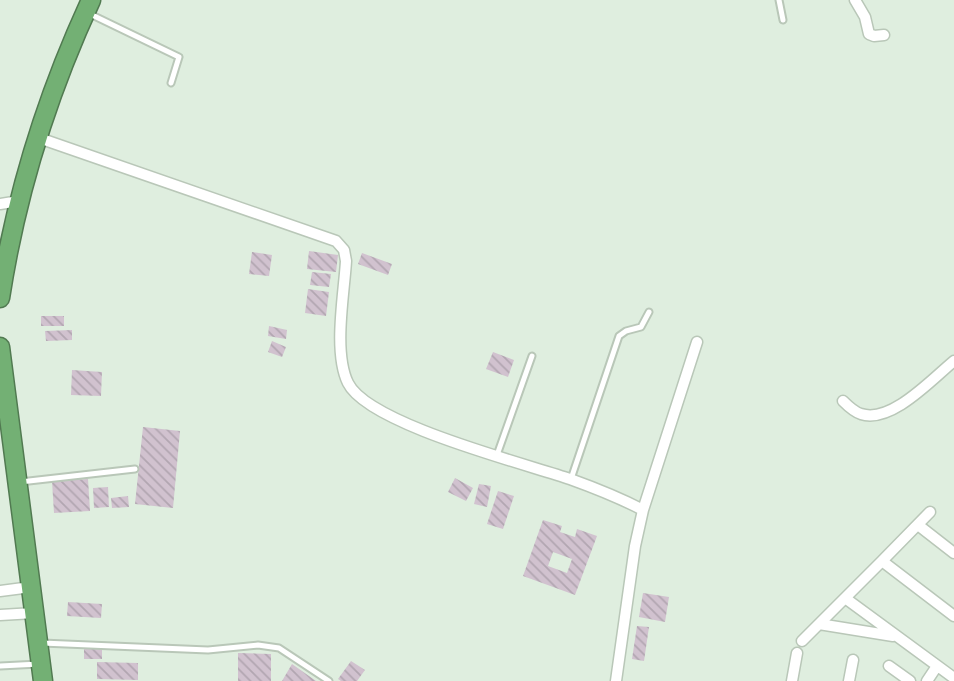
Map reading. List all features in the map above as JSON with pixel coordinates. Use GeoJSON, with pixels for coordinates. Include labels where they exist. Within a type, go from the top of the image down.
{"type":"FeatureCollection","features":[{"type":"Feature","properties":{"kind":"highway"},"geometry":{"type":"LineString","coordinates":[[0,298],[19,201],[36,136],[88,6]]}},
{"type":"Feature","properties":{"kind":"highway"},"geometry":{"type":"LineString","coordinates":[[0,347],[42,673]]}},
{"type":"Feature","properties":{"kind":"street"},"geometry":{"type":"LineString","coordinates":[[855,0],[865,17],[869,34],[884,35]]}},
{"type":"Feature","properties":{"kind":"street"},"geometry":{"type":"LineString","coordinates":[[36,136],[336,241],[344,250],[346,261],[342,362],[349,385],[356,394],[373,407],[421,429],[571,479],[643,510]]}},
{"type":"Feature","properties":{"kind":"street"},"geometry":{"type":"LineString","coordinates":[[0,204],[19,201]]}},
{"type":"Feature","properties":{"kind":"street"},"geometry":{"type":"LineString","coordinates":[[616,681],[635,546],[643,510],[697,342]]}},
{"type":"Feature","properties":{"kind":"street"},"geometry":{"type":"LineString","coordinates":[[843,401],[862,414],[891,412],[954,361]]}},
{"type":"Feature","properties":{"kind":"street"},"geometry":{"type":"LineString","coordinates":[[802,641],[930,512]]}},
{"type":"Feature","properties":{"kind":"street"},"geometry":{"type":"LineString","coordinates":[[918,525],[954,553]]}},
{"type":"Feature","properties":{"kind":"street"},"geometry":{"type":"LineString","coordinates":[[882,561],[954,616]]}},
{"type":"Feature","properties":{"kind":"street"},"geometry":{"type":"LineString","coordinates":[[0,591],[31,587]]}},
{"type":"Feature","properties":{"kind":"street"},"geometry":{"type":"LineString","coordinates":[[845,598],[954,678]]}},
{"type":"Feature","properties":{"kind":"street"},"geometry":{"type":"LineString","coordinates":[[0,615],[34,613]]}},
{"type":"Feature","properties":{"kind":"street"},"geometry":{"type":"LineString","coordinates":[[819,624],[897,636]]}},
{"type":"Feature","properties":{"kind":"street"},"geometry":{"type":"LineString","coordinates":[[792,681],[797,653]]}},
{"type":"Feature","properties":{"kind":"street"},"geometry":{"type":"LineString","coordinates":[[849,681],[853,660]]}},
{"type":"Feature","properties":{"kind":"street"},"geometry":{"type":"LineString","coordinates":[[889,666],[910,681]]}},
{"type":"Feature","properties":{"kind":"street"},"geometry":{"type":"LineString","coordinates":[[927,681],[937,666]]}},
{"type":"Feature","properties":{"kind":"lane"},"geometry":{"type":"LineString","coordinates":[[779,0],[783,20]]}},
{"type":"Feature","properties":{"kind":"lane"},"geometry":{"type":"LineString","coordinates":[[88,6],[179,57],[171,83]]}},
{"type":"Feature","properties":{"kind":"lane"},"geometry":{"type":"LineString","coordinates":[[571,479],[619,336],[640,327],[649,312]]}},
{"type":"Feature","properties":{"kind":"lane"},"geometry":{"type":"LineString","coordinates":[[497,455],[533,356]]}},
{"type":"Feature","properties":{"kind":"lane"},"geometry":{"type":"LineString","coordinates":[[17,482],[135,468]]}},
{"type":"Feature","properties":{"kind":"lane"},"geometry":{"type":"LineString","coordinates":[[38,643],[208,650],[258,645],[279,648],[329,681]]}},
{"type":"Feature","properties":{"kind":"lane"},"geometry":{"type":"LineString","coordinates":[[0,666],[42,673]]}},
{"type":"Feature","properties":{"kind":"building"},"geometry":{"type":"Polygon","coordinates":[[[309,251],[338,255],[336,272],[307,269],[309,251]]]}},
{"type":"Feature","properties":{"kind":"building"},"geometry":{"type":"Polygon","coordinates":[[[252,252],[272,255],[269,276],[249,274],[252,252]]]}},
{"type":"Feature","properties":{"kind":"building"},"geometry":{"type":"Polygon","coordinates":[[[362,253],[392,264],[388,275],[358,264],[362,253]]]}},
{"type":"Feature","properties":{"kind":"building"},"geometry":{"type":"Polygon","coordinates":[[[312,272],[331,274],[329,287],[310,285],[312,272]]]}},
{"type":"Feature","properties":{"kind":"building"},"geometry":{"type":"Polygon","coordinates":[[[308,289],[329,292],[326,316],[305,313],[308,289]]]}},
{"type":"Feature","properties":{"kind":"building"},"geometry":{"type":"Polygon","coordinates":[[[41,316],[64,316],[64,326],[41,326],[41,316]]]}},
{"type":"Feature","properties":{"kind":"building"},"geometry":{"type":"Polygon","coordinates":[[[269,326],[287,330],[286,339],[268,336],[269,326]]]}},
{"type":"Feature","properties":{"kind":"building"},"geometry":{"type":"Polygon","coordinates":[[[72,330],[72,340],[46,341],[45,331],[72,330]]]}},
{"type":"Feature","properties":{"kind":"building"},"geometry":{"type":"Polygon","coordinates":[[[272,341],[286,347],[282,357],[268,352],[272,341]]]}},
{"type":"Feature","properties":{"kind":"building"},"geometry":{"type":"Polygon","coordinates":[[[493,352],[514,360],[508,377],[486,369],[493,352]]]}},
{"type":"Feature","properties":{"kind":"building"},"geometry":{"type":"Polygon","coordinates":[[[72,370],[102,372],[101,396],[71,395],[72,370]]]}},
{"type":"Feature","properties":{"kind":"building"},"geometry":{"type":"Polygon","coordinates":[[[143,427],[180,431],[173,508],[135,504],[143,427]]]}},
{"type":"Feature","properties":{"kind":"building"},"geometry":{"type":"Polygon","coordinates":[[[455,478],[473,488],[466,501],[448,492],[455,478]]]}},
{"type":"Feature","properties":{"kind":"building"},"geometry":{"type":"Polygon","coordinates":[[[88,479],[90,511],[54,513],[52,481],[88,479]]]}},
{"type":"Feature","properties":{"kind":"building"},"geometry":{"type":"Polygon","coordinates":[[[479,484],[491,486],[487,507],[474,504],[479,484]]]}},
{"type":"Feature","properties":{"kind":"building"},"geometry":{"type":"Polygon","coordinates":[[[108,487],[109,507],[94,508],[93,488],[108,487]]]}},
{"type":"Feature","properties":{"kind":"building"},"geometry":{"type":"Polygon","coordinates":[[[498,491],[514,496],[503,529],[487,524],[498,491]]]}},
{"type":"Feature","properties":{"kind":"building"},"geometry":{"type":"Polygon","coordinates":[[[128,496],[129,507],[112,508],[111,498],[128,496]]]}},
{"type":"Feature","properties":{"kind":"building"},"geometry":{"type":"Polygon","coordinates":[[[543,520],[562,526],[560,532],[575,537],[577,529],[597,536],[575,595],[523,576],[543,520]],[[553,552],[548,566],[567,573],[572,559],[553,552]]]}},
{"type":"Feature","properties":{"kind":"building"},"geometry":{"type":"Polygon","coordinates":[[[643,593],[669,597],[665,622],[639,617],[643,593]]]}},
{"type":"Feature","properties":{"kind":"building"},"geometry":{"type":"Polygon","coordinates":[[[68,602],[102,604],[101,618],[67,616],[68,602]]]}},
{"type":"Feature","properties":{"kind":"building"},"geometry":{"type":"Polygon","coordinates":[[[637,626],[649,627],[644,661],[632,659],[637,626]]]}},
{"type":"Feature","properties":{"kind":"building"},"geometry":{"type":"Polygon","coordinates":[[[84,649],[102,649],[102,659],[84,659],[84,649]]]}},
{"type":"Feature","properties":{"kind":"building"},"geometry":{"type":"Polygon","coordinates":[[[238,653],[271,654],[271,681],[238,681],[238,653]]]}},
{"type":"Feature","properties":{"kind":"building"},"geometry":{"type":"Polygon","coordinates":[[[351,661],[365,670],[357,681],[341,681],[338,679],[351,661]]]}},
{"type":"Feature","properties":{"kind":"building"},"geometry":{"type":"Polygon","coordinates":[[[97,662],[138,663],[138,680],[97,679],[97,662]]]}},
{"type":"Feature","properties":{"kind":"building"},"geometry":{"type":"Polygon","coordinates":[[[292,664],[316,681],[282,681],[292,664]]]}}]}
